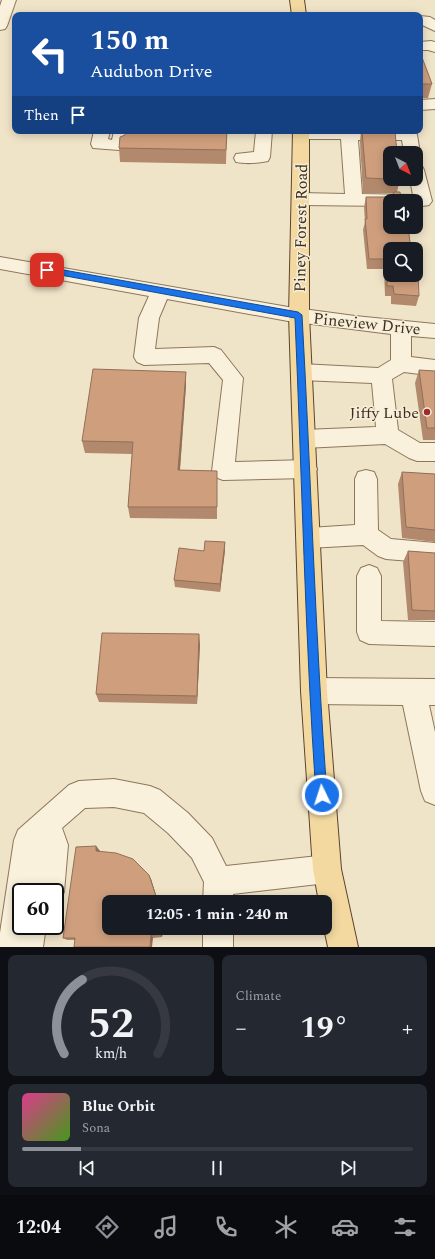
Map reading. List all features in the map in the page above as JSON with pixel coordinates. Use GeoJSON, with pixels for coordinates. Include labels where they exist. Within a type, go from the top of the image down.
{"type":"FeatureCollection","features":[{"type":"Feature","properties":{"kind":"main road"},"geometry":{"type":"LineString","coordinates":[[297,0],[299,12]]}},
{"type":"Feature","properties":{"kind":"main road","name":"Piney Forest Road"},"geometry":{"type":"LineString","coordinates":[[301,134],[298,315],[309,538],[314,691],[327,869],[343,947]]}},
{"type":"Feature","properties":{"kind":"street"},"geometry":{"type":"LineString","coordinates":[[0,26],[9,0]]}},
{"type":"Feature","properties":{"kind":"street"},"geometry":{"type":"LineString","coordinates":[[423,20],[435,27]]}},
{"type":"Feature","properties":{"kind":"street"},"geometry":{"type":"LineString","coordinates":[[423,46],[431,45],[435,48]]}},
{"type":"Feature","properties":{"kind":"street"},"geometry":{"type":"LineString","coordinates":[[423,105],[435,104]]}},
{"type":"Feature","properties":{"kind":"street"},"geometry":{"type":"LineString","coordinates":[[101,134],[99,144],[119,145],[121,134]]}},
{"type":"Feature","properties":{"kind":"street"},"geometry":{"type":"LineString","coordinates":[[242,158],[262,156],[264,134]]}},
{"type":"Feature","properties":{"kind":"street"},"geometry":{"type":"LineString","coordinates":[[325,134],[409,135],[411,146]]}},
{"type":"Feature","properties":{"kind":"street"},"geometry":{"type":"LineString","coordinates":[[349,135],[355,154],[357,189]]}},
{"type":"Feature","properties":{"kind":"street"},"geometry":{"type":"LineString","coordinates":[[301,199],[357,189],[423,201],[416,186]]}},
{"type":"Feature","properties":{"kind":"street","name":"Pineview Drive"},"geometry":{"type":"LineString","coordinates":[[0,263],[62,272],[329,320],[435,331]]}},
{"type":"Feature","properties":{"kind":"street"},"geometry":{"type":"LineString","coordinates":[[160,290],[149,318],[144,357],[214,355],[233,378],[223,471],[306,469]]}},
{"type":"Feature","properties":{"kind":"street"},"geometry":{"type":"LineString","coordinates":[[401,327],[401,364]]}},
{"type":"Feature","properties":{"kind":"street"},"geometry":{"type":"LineString","coordinates":[[301,372],[381,376],[401,364],[435,368]]}},
{"type":"Feature","properties":{"kind":"street"},"geometry":{"type":"LineString","coordinates":[[381,376],[388,435]]}},
{"type":"Feature","properties":{"kind":"street"},"geometry":{"type":"LineString","coordinates":[[304,439],[388,435],[417,452],[435,452]]}},
{"type":"Feature","properties":{"kind":"street"},"geometry":{"type":"LineString","coordinates":[[366,479],[367,535]]}},
{"type":"Feature","properties":{"kind":"street"},"geometry":{"type":"LineString","coordinates":[[309,538],[367,535],[386,549],[435,552]]}},
{"type":"Feature","properties":{"kind":"street"},"geometry":{"type":"LineString","coordinates":[[369,576],[370,632],[435,634]]}},
{"type":"Feature","properties":{"kind":"street"},"geometry":{"type":"LineString","coordinates":[[314,691],[424,692],[435,791]]}},
{"type":"Feature","properties":{"kind":"street"},"geometry":{"type":"LineString","coordinates":[[13,947],[28,840],[79,795],[114,793],[150,800],[178,823],[202,848],[218,892],[327,869]]}},
{"type":"Feature","properties":{"kind":"street"},"geometry":{"type":"LineString","coordinates":[[37,883],[47,824]]}},
{"type":"Feature","properties":{"kind":"street"},"geometry":{"type":"LineString","coordinates":[[47,824],[54,845],[50,883]]}},
{"type":"Feature","properties":{"kind":"street"},"geometry":{"type":"LineString","coordinates":[[28,947],[30,935]]}},
{"type":"Feature","properties":{"kind":"street"},"geometry":{"type":"LineString","coordinates":[[42,947],[44,935]]}},
{"type":"Feature","properties":{"kind":"street"},"geometry":{"type":"LineString","coordinates":[[218,935],[218,947]]}},
{"type":"Feature","properties":{"kind":"building"},"geometry":{"type":"Polygon","coordinates":[[[423,60],[432,84],[423,84],[423,60]]]}},
{"type":"Feature","properties":{"kind":"building"},"geometry":{"type":"Polygon","coordinates":[[[227,134],[226,150],[119,148],[120,137],[125,135],[227,134]]]}},
{"type":"Feature","properties":{"kind":"building"},"geometry":{"type":"Polygon","coordinates":[[[362,134],[395,134],[396,146],[383,146],[383,179],[366,178],[362,134]]]}},
{"type":"Feature","properties":{"kind":"building"},"geometry":{"type":"Polygon","coordinates":[[[394,192],[400,192],[400,194],[393,194],[394,192]]]}},
{"type":"Feature","properties":{"kind":"building"},"geometry":{"type":"Polygon","coordinates":[[[366,197],[383,197],[383,234],[409,234],[410,242],[383,242],[383,259],[369,259],[365,219],[367,219],[366,197]]]}},
{"type":"Feature","properties":{"kind":"building"},"geometry":{"type":"Polygon","coordinates":[[[387,282],[418,282],[419,296],[394,294],[393,286],[387,286],[387,282]]]}},
{"type":"Feature","properties":{"kind":"building"},"geometry":{"type":"Polygon","coordinates":[[[93,369],[186,372],[178,470],[217,471],[217,507],[128,507],[133,442],[82,441],[93,369]]]}},
{"type":"Feature","properties":{"kind":"building"},"geometry":{"type":"Polygon","coordinates":[[[419,370],[435,371],[435,428],[427,428],[419,370]]]}},
{"type":"Feature","properties":{"kind":"building"},"geometry":{"type":"Polygon","coordinates":[[[402,472],[435,474],[435,530],[406,527],[402,472]]]}},
{"type":"Feature","properties":{"kind":"building"},"geometry":{"type":"Polygon","coordinates":[[[205,541],[225,542],[220,584],[174,580],[179,548],[204,551],[205,541]]]}},
{"type":"Feature","properties":{"kind":"building"},"geometry":{"type":"Polygon","coordinates":[[[408,551],[435,553],[435,611],[412,610],[408,551]]]}},
{"type":"Feature","properties":{"kind":"building"},"geometry":{"type":"Polygon","coordinates":[[[102,633],[199,634],[197,696],[96,694],[102,633]]]}},
{"type":"Feature","properties":{"kind":"building"},"geometry":{"type":"Polygon","coordinates":[[[96,846],[96,851],[116,853],[133,859],[149,875],[156,895],[102,895],[102,935],[151,935],[150,947],[74,947],[75,938],[63,938],[76,847],[96,846]]]}},
{"type":"Feature","properties":{"kind":"tunnel"},"geometry":{"type":"LineString","coordinates":[[360,154],[383,153]]}},
{"type":"Feature","properties":{"kind":"place","name":"Jiffy Lube"},"geometry":{"type":"Point","coordinates":[427,412]}},
{"type":"Feature","properties":{"kind":"route"},"geometry":{"type":"LineString","coordinates":[[47,270],[298,315],[307,483],[314,691],[322,795]]}}]}
